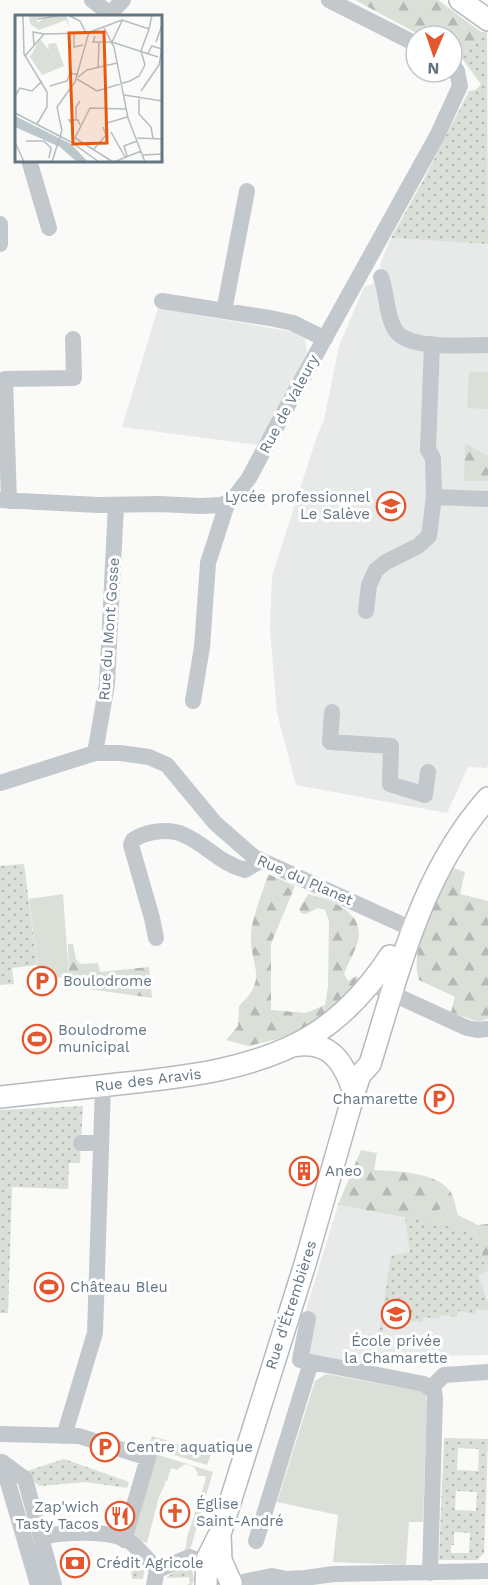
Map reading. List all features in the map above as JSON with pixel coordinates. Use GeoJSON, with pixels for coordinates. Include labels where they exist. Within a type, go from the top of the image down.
{"type":"FeatureCollection","features":[{"type":"Feature","properties":{"kind":"main road"},"geometry":{"type":"LineString","coordinates":[[460,0],[488,20]]}},
{"type":"Feature","properties":{"kind":"main road","name":"Rue d'Étrembières"},"geometry":{"type":"LineString","coordinates":[[386,991],[390,956],[401,924],[432,856],[462,812],[488,781]]}},
{"type":"Feature","properties":{"kind":"main road","name":"Rue d'Étrembières"},"geometry":{"type":"LineString","coordinates":[[206,1585],[207,1559],[220,1534],[308,1254],[357,1084],[358,1061],[416,917],[436,874],[462,831],[488,798]]}},
{"type":"Feature","properties":{"kind":"main road"},"geometry":{"type":"LineString","coordinates":[[293,1046],[342,1014],[366,990],[390,956]]}},
{"type":"Feature","properties":{"kind":"main road"},"geometry":{"type":"LineString","coordinates":[[293,1046],[308,1044],[331,1052],[357,1084]]}},
{"type":"Feature","properties":{"kind":"main road","name":"Rue des Aravis"},"geometry":{"type":"LineString","coordinates":[[0,1097],[208,1072],[257,1059],[293,1046]]}},
{"type":"Feature","properties":{"kind":"main road","name":"Rue d'Étrembières"},"geometry":{"type":"LineString","coordinates":[[220,1534],[221,1560],[229,1584]]}},
{"type":"Feature","properties":{"kind":"street"},"geometry":{"type":"LineString","coordinates":[[92,0],[109,15],[123,0]]}},
{"type":"Feature","properties":{"kind":"street"},"geometry":{"type":"LineString","coordinates":[[329,0],[404,38]]}},
{"type":"Feature","properties":{"kind":"street","name":"Rue de Valeury"},"geometry":{"type":"LineString","coordinates":[[227,504],[240,492],[249,478],[278,413],[325,339],[371,257],[437,136],[460,84]]}},
{"type":"Feature","properties":{"kind":"street"},"geometry":{"type":"LineString","coordinates":[[30,162],[49,228]]}},
{"type":"Feature","properties":{"kind":"street"},"geometry":{"type":"LineString","coordinates":[[224,311],[247,191]]}},
{"type":"Feature","properties":{"kind":"street"},"geometry":{"type":"LineString","coordinates":[[0,224],[0,244]]}},
{"type":"Feature","properties":{"kind":"street"},"geometry":{"type":"LineString","coordinates":[[371,257],[383,276],[394,328],[404,340],[432,344],[488,345]]}},
{"type":"Feature","properties":{"kind":"street"},"geometry":{"type":"LineString","coordinates":[[162,301],[293,323],[325,339]]}},
{"type":"Feature","properties":{"kind":"street"},"geometry":{"type":"LineString","coordinates":[[73,339],[74,378],[5,379],[4,501],[116,505],[227,504],[208,563],[202,647],[193,701]]}},
{"type":"Feature","properties":{"kind":"street"},"geometry":{"type":"LineString","coordinates":[[366,611],[369,585],[376,570],[386,562],[418,546],[429,536],[434,497],[433,458],[428,450],[432,344]]}},
{"type":"Feature","properties":{"kind":"street"},"geometry":{"type":"LineString","coordinates":[[434,497],[488,499]]}},
{"type":"Feature","properties":{"kind":"street","name":"Rue du Mont Gosse"},"geometry":{"type":"LineString","coordinates":[[95,753],[104,706],[109,653],[116,505]]}},
{"type":"Feature","properties":{"kind":"street"},"geometry":{"type":"LineString","coordinates":[[332,712],[330,742],[391,746],[390,784],[425,795],[428,772]]}},
{"type":"Feature","properties":{"kind":"street","name":"Rue du Planet"},"geometry":{"type":"LineString","coordinates":[[0,783],[95,753],[145,756],[167,765],[226,835],[260,861],[401,924]]}},
{"type":"Feature","properties":{"kind":"street"},"geometry":{"type":"LineString","coordinates":[[156,938],[131,845],[134,840],[153,832],[183,834],[230,866],[245,870],[260,861]]}},
{"type":"Feature","properties":{"kind":"street"},"geometry":{"type":"LineString","coordinates":[[386,991],[467,1028],[488,1029]]}},
{"type":"Feature","properties":{"kind":"street"},"geometry":{"type":"LineString","coordinates":[[64,1436],[94,1339],[97,1307],[103,1086]]}},
{"type":"Feature","properties":{"kind":"street"},"geometry":{"type":"LineString","coordinates":[[81,1143],[101,1143]]}},
{"type":"Feature","properties":{"kind":"street"},"geometry":{"type":"LineString","coordinates":[[308,1319],[300,1360],[424,1384],[431,1388],[435,1398],[430,1573]]}},
{"type":"Feature","properties":{"kind":"street"},"geometry":{"type":"LineString","coordinates":[[256,1541],[311,1362]]}},
{"type":"Feature","properties":{"kind":"street"},"geometry":{"type":"LineString","coordinates":[[431,1388],[444,1375],[488,1372]]}},
{"type":"Feature","properties":{"kind":"street"},"geometry":{"type":"LineString","coordinates":[[0,1434],[79,1436],[148,1458],[127,1541]]}},
{"type":"Feature","properties":{"kind":"street"},"geometry":{"type":"LineString","coordinates":[[1,1462],[25,1479],[54,1585]]}},
{"type":"Feature","properties":{"kind":"street"},"geometry":{"type":"LineString","coordinates":[[1,1462],[38,1585]]}},
{"type":"Feature","properties":{"kind":"street"},"geometry":{"type":"LineString","coordinates":[[41,1537],[83,1533],[127,1541],[155,1577],[190,1557]]}},
{"type":"Feature","properties":{"kind":"street"},"geometry":{"type":"LineString","coordinates":[[229,1584],[267,1576],[280,1582],[334,1574],[488,1571]]}},
{"type":"Feature","properties":{"kind":"shaded area","name":"Lycée professionnel Le Salève"},"geometry":{"type":"Polygon","coordinates":[[[391,238],[488,244],[488,766],[486,768],[468,767],[447,813],[296,785],[277,713],[270,628],[272,576],[324,420],[339,346],[364,287],[375,283],[382,275],[380,264],[391,238]]]}},
{"type":"Feature","properties":{"kind":"shaded area"},"geometry":{"type":"Polygon","coordinates":[[[158,308],[294,332],[305,339],[307,352],[265,446],[122,427],[158,308]]]}},
{"type":"Feature","properties":{"kind":"shaded area","name":"École privée la Chamarette"},"geometry":{"type":"Polygon","coordinates":[[[338,1205],[474,1231],[488,1273],[488,1355],[376,1357],[372,1371],[292,1356],[338,1205]]]}},
{"type":"Feature","properties":{"kind":"green space"},"geometry":{"type":"Polygon","coordinates":[[[355,0],[438,0],[481,32],[487,32],[464,52],[464,24],[404,24],[404,26],[355,0]]]}},
{"type":"Feature","properties":{"kind":"green space"},"geometry":{"type":"Polygon","coordinates":[[[487,32],[488,244],[391,238],[469,91],[476,90],[481,84],[464,61],[464,52],[487,32]]]}},
{"type":"Feature","properties":{"kind":"green space"},"geometry":{"type":"Polygon","coordinates":[[[469,372],[488,372],[488,409],[467,408],[469,372]]]}},
{"type":"Feature","properties":{"kind":"green space"},"geometry":{"type":"Polygon","coordinates":[[[465,443],[488,456],[488,481],[464,481],[465,443]]]}},
{"type":"Feature","properties":{"kind":"green space"},"geometry":{"type":"Polygon","coordinates":[[[24,864],[37,965],[12,968],[14,984],[0,985],[0,866],[24,864]]]}},
{"type":"Feature","properties":{"kind":"green space"},"geometry":{"type":"Polygon","coordinates":[[[453,868],[465,872],[460,894],[488,901],[488,1019],[478,1022],[451,1012],[455,997],[419,980],[417,968],[421,938],[426,923],[453,868]]]}},
{"type":"Feature","properties":{"kind":"green space"},"geometry":{"type":"Polygon","coordinates":[[[268,874],[295,886],[271,944],[271,1010],[306,1013],[325,1005],[328,987],[329,921],[325,910],[318,908],[306,914],[301,913],[299,909],[308,894],[345,909],[357,924],[359,933],[356,948],[344,974],[348,981],[356,976],[361,979],[322,1017],[304,1028],[278,1039],[248,1046],[226,1040],[238,1026],[239,1006],[254,987],[256,971],[251,933],[268,874]]]}},
{"type":"Feature","properties":{"kind":"green space"},"geometry":{"type":"Polygon","coordinates":[[[63,894],[69,976],[55,978],[38,972],[29,899],[63,894]]]}},
{"type":"Feature","properties":{"kind":"green space"},"geometry":{"type":"Polygon","coordinates":[[[68,944],[73,944],[76,959],[80,964],[98,963],[100,972],[149,967],[152,998],[82,988],[69,976],[68,944]]]}},
{"type":"Feature","properties":{"kind":"green space"},"geometry":{"type":"Polygon","coordinates":[[[83,1106],[80,1163],[69,1163],[68,1189],[12,1187],[8,1313],[0,1313],[0,1110],[83,1106]]]}},
{"type":"Feature","properties":{"kind":"green space"},"geometry":{"type":"Polygon","coordinates":[[[361,1150],[377,1153],[374,1170],[425,1176],[443,1184],[450,1191],[455,1204],[413,1219],[338,1205],[361,1150]]]}},
{"type":"Feature","properties":{"kind":"green space"},"geometry":{"type":"Polygon","coordinates":[[[455,1204],[458,1215],[478,1225],[474,1231],[413,1219],[455,1204]]]}},
{"type":"Feature","properties":{"kind":"green space"},"geometry":{"type":"Polygon","coordinates":[[[405,1217],[474,1231],[487,1271],[478,1275],[488,1303],[488,1310],[477,1309],[475,1314],[458,1311],[457,1317],[440,1315],[439,1319],[424,1317],[422,1322],[404,1320],[403,1325],[384,1322],[382,1340],[378,1340],[391,1256],[410,1252],[405,1217]]]}},
{"type":"Feature","properties":{"kind":"green space"},"geometry":{"type":"Polygon","coordinates":[[[488,1224],[488,1273],[474,1231],[478,1225],[488,1224]]]}},
{"type":"Feature","properties":{"kind":"green space"},"geometry":{"type":"Polygon","coordinates":[[[326,1374],[425,1392],[427,1401],[423,1522],[409,1522],[406,1565],[333,1562],[338,1515],[277,1502],[315,1381],[326,1374]]]}},
{"type":"Feature","properties":{"kind":"green space"},"geometry":{"type":"Polygon","coordinates":[[[152,1436],[211,1454],[207,1465],[148,1447],[152,1436]]]}},
{"type":"Feature","properties":{"kind":"green space"},"geometry":{"type":"Polygon","coordinates":[[[444,1438],[488,1439],[484,1553],[477,1560],[439,1560],[444,1438]],[[458,1448],[457,1470],[478,1471],[479,1449],[458,1448]],[[456,1491],[455,1510],[476,1511],[477,1492],[456,1491]],[[454,1532],[454,1545],[451,1545],[451,1553],[469,1553],[470,1533],[454,1532]]]}},
{"type":"Feature","properties":{"kind":"green space"},"geometry":{"type":"Polygon","coordinates":[[[155,1454],[213,1472],[188,1557],[182,1554],[206,1479],[205,1476],[197,1476],[194,1467],[186,1464],[178,1470],[171,1468],[167,1481],[164,1482],[147,1543],[130,1539],[155,1454]]]}},
{"type":"Feature","properties":{"kind":"green space"},"geometry":{"type":"Polygon","coordinates":[[[64,1459],[129,1482],[127,1488],[86,1482],[40,1486],[21,1473],[64,1459]]]}},
{"type":"Feature","properties":{"kind":"green space"},"geometry":{"type":"Polygon","coordinates":[[[195,1551],[198,1551],[192,1569],[194,1579],[192,1585],[187,1585],[190,1583],[189,1577],[166,1578],[191,1560],[195,1551]]]}},
{"type":"Feature","properties":{"kind":"green space"},"geometry":{"type":"Polygon","coordinates":[[[130,1552],[145,1568],[143,1579],[132,1579],[130,1552]]]}},
{"type":"Feature","properties":{"kind":"place","name":"Lycée professionnel Le Salève"},"geometry":{"type":"Point","coordinates":[391,506]}},
{"type":"Feature","properties":{"kind":"place","name":"Boulodrome"},"geometry":{"type":"Point","coordinates":[42,981]}},
{"type":"Feature","properties":{"kind":"place","name":"Boulodrome municipal"},"geometry":{"type":"Point","coordinates":[37,1039]}},
{"type":"Feature","properties":{"kind":"place","name":"Chamarette"},"geometry":{"type":"Point","coordinates":[439,1099]}},
{"type":"Feature","properties":{"kind":"place","name":"Aneo"},"geometry":{"type":"Point","coordinates":[304,1171]}},
{"type":"Feature","properties":{"kind":"place","name":"Château Bleu"},"geometry":{"type":"Point","coordinates":[49,1287]}},
{"type":"Feature","properties":{"kind":"place","name":"École privée la Chamarette"},"geometry":{"type":"Point","coordinates":[396,1314]}},
{"type":"Feature","properties":{"kind":"place","name":"Centre aquatique"},"geometry":{"type":"Point","coordinates":[105,1447]}},
{"type":"Feature","properties":{"kind":"place","name":"Église Saint-André"},"geometry":{"type":"Point","coordinates":[175,1513]}},
{"type":"Feature","properties":{"kind":"place","name":"Zap'wich Tasty Tacos"},"geometry":{"type":"Point","coordinates":[120,1516]}},
{"type":"Feature","properties":{"kind":"place","name":"Crédit Agricole"},"geometry":{"type":"Point","coordinates":[75,1563]}}]}
